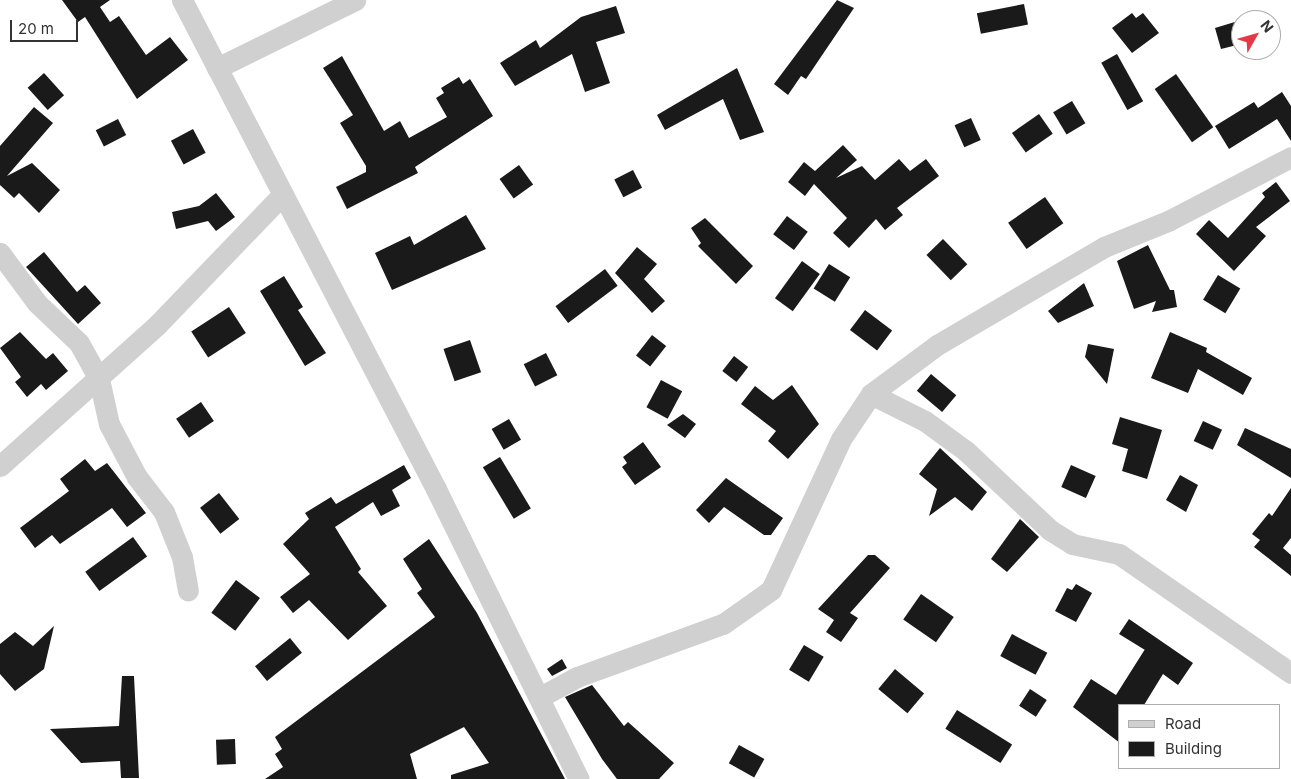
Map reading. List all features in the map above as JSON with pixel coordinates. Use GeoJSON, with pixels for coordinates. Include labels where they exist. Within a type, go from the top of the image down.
{"type":"FeatureCollection","features":[{"type":"Feature","properties":{"kind":"street"},"geometry":{"type":"LineString","coordinates":[[182,0],[540,697],[579,779]]}},
{"type":"Feature","properties":{"kind":"street"},"geometry":{"type":"LineString","coordinates":[[217,68],[355,0]]}},
{"type":"Feature","properties":{"kind":"street"},"geometry":{"type":"LineString","coordinates":[[540,697],[578,678],[723,624],[771,590],[841,440],[871,394],[937,344],[1104,247],[1170,220],[1291,156]]}},
{"type":"Feature","properties":{"kind":"street"},"geometry":{"type":"LineString","coordinates":[[0,466],[99,379],[282,196]]}},
{"type":"Feature","properties":{"kind":"street"},"geometry":{"type":"LineString","coordinates":[[0,253],[37,303],[79,344],[99,379],[109,424],[137,477],[164,512],[182,557],[188,590]]}},
{"type":"Feature","properties":{"kind":"street"},"geometry":{"type":"LineString","coordinates":[[871,394],[925,421],[966,451],[1050,530],[1072,544],[1119,554],[1291,673]]}},
{"type":"Feature","properties":{"kind":"building"},"geometry":{"type":"Polygon","coordinates":[[[62,0],[110,0],[100,7],[110,22],[119,16],[146,55],[170,37],[188,60],[137,99],[85,17],[78,22],[62,0]]]}},
{"type":"Feature","properties":{"kind":"building"},"geometry":{"type":"Polygon","coordinates":[[[837,0],[854,8],[806,79],[801,76],[788,95],[774,84],[837,0]]]}},
{"type":"Feature","properties":{"kind":"building"},"geometry":{"type":"Polygon","coordinates":[[[1024,4],[1028,25],[981,34],[977,13],[1024,4]]]}},
{"type":"Feature","properties":{"kind":"building"},"geometry":{"type":"Polygon","coordinates":[[[616,6],[625,33],[596,42],[610,83],[585,92],[572,54],[515,86],[500,63],[536,40],[540,48],[581,17],[616,6]]]}},
{"type":"Feature","properties":{"kind":"building"},"geometry":{"type":"Polygon","coordinates":[[[1132,13],[1136,18],[1143,13],[1159,33],[1132,53],[1112,28],[1132,13]]]}},
{"type":"Feature","properties":{"kind":"building"},"geometry":{"type":"Polygon","coordinates":[[[1231,23],[1231,46],[1221,49],[1215,28],[1231,23]]]}},
{"type":"Feature","properties":{"kind":"building"},"geometry":{"type":"Polygon","coordinates":[[[1117,54],[1143,101],[1127,110],[1101,63],[1117,54]]]}},
{"type":"Feature","properties":{"kind":"building"},"geometry":{"type":"Polygon","coordinates":[[[342,56],[384,131],[400,121],[409,138],[447,117],[436,98],[444,93],[441,88],[459,77],[463,84],[470,79],[493,116],[415,167],[418,173],[347,209],[336,187],[366,172],[366,166],[340,123],[353,115],[323,68],[342,56]]]}},
{"type":"Feature","properties":{"kind":"building"},"geometry":{"type":"Polygon","coordinates":[[[737,68],[764,132],[740,140],[723,99],[665,130],[657,115],[737,68]]]}},
{"type":"Feature","properties":{"kind":"building"},"geometry":{"type":"Polygon","coordinates":[[[44,73],[64,95],[48,110],[28,88],[44,73]]]}},
{"type":"Feature","properties":{"kind":"building"},"geometry":{"type":"Polygon","coordinates":[[[1176,74],[1213,127],[1192,142],[1155,89],[1176,74]]]}},
{"type":"Feature","properties":{"kind":"building"},"geometry":{"type":"Polygon","coordinates":[[[1282,92],[1291,106],[1291,141],[1277,119],[1229,149],[1215,126],[1254,102],[1258,108],[1282,92]]]}},
{"type":"Feature","properties":{"kind":"building"},"geometry":{"type":"Polygon","coordinates":[[[1072,101],[1085,123],[1067,135],[1053,112],[1072,101]]]}},
{"type":"Feature","properties":{"kind":"building"},"geometry":{"type":"Polygon","coordinates":[[[34,107],[53,123],[7,176],[32,163],[60,190],[39,213],[19,193],[14,198],[0,185],[0,146],[34,107]]]}},
{"type":"Feature","properties":{"kind":"building"},"geometry":{"type":"Polygon","coordinates":[[[1039,114],[1053,134],[1026,153],[1012,133],[1039,114]]]}},
{"type":"Feature","properties":{"kind":"building"},"geometry":{"type":"Polygon","coordinates":[[[971,118],[981,140],[964,147],[955,125],[971,118]]]}},
{"type":"Feature","properties":{"kind":"building"},"geometry":{"type":"Polygon","coordinates":[[[118,119],[126,135],[104,146],[96,130],[118,119]]]}},
{"type":"Feature","properties":{"kind":"building"},"geometry":{"type":"Polygon","coordinates":[[[193,129],[206,153],[184,165],[171,141],[193,129]]]}},
{"type":"Feature","properties":{"kind":"building"},"geometry":{"type":"Polygon","coordinates":[[[843,145],[857,160],[836,178],[862,166],[875,180],[899,159],[910,171],[926,159],[939,176],[897,208],[903,215],[885,230],[876,219],[849,248],[833,233],[847,218],[814,184],[805,196],[788,182],[804,162],[815,171],[843,145]]]}},
{"type":"Feature","properties":{"kind":"building"},"geometry":{"type":"Polygon","coordinates":[[[519,165],[533,184],[514,199],[500,179],[519,165]]]}},
{"type":"Feature","properties":{"kind":"building"},"geometry":{"type":"Polygon","coordinates":[[[633,170],[642,188],[623,197],[614,180],[633,170]]]}},
{"type":"Feature","properties":{"kind":"building"},"geometry":{"type":"Polygon","coordinates":[[[1276,182],[1290,201],[1256,227],[1266,236],[1234,271],[1196,234],[1209,220],[1228,238],[1265,197],[1262,193],[1276,182]]]}},
{"type":"Feature","properties":{"kind":"building"},"geometry":{"type":"Polygon","coordinates":[[[216,193],[235,217],[216,231],[208,221],[176,229],[172,212],[199,206],[216,193]]]}},
{"type":"Feature","properties":{"kind":"building"},"geometry":{"type":"Polygon","coordinates":[[[1045,197],[1063,223],[1026,249],[1008,223],[1045,197]]]}},
{"type":"Feature","properties":{"kind":"building"},"geometry":{"type":"Polygon","coordinates":[[[466,215],[486,249],[392,290],[375,253],[410,236],[414,245],[466,215]]]}},
{"type":"Feature","properties":{"kind":"building"},"geometry":{"type":"Polygon","coordinates":[[[787,216],[808,232],[794,250],[773,234],[787,216]]]}},
{"type":"Feature","properties":{"kind":"building"},"geometry":{"type":"Polygon","coordinates":[[[705,218],[753,266],[736,284],[698,246],[701,243],[691,228],[705,218]]]}},
{"type":"Feature","properties":{"kind":"building"},"geometry":{"type":"Polygon","coordinates":[[[943,239],[967,264],[951,280],[926,255],[943,239]]]}},
{"type":"Feature","properties":{"kind":"building"},"geometry":{"type":"Polygon","coordinates":[[[1148,245],[1170,290],[1174,290],[1177,307],[1152,312],[1156,301],[1134,309],[1117,261],[1148,245]]]}},
{"type":"Feature","properties":{"kind":"building"},"geometry":{"type":"Polygon","coordinates":[[[637,247],[657,264],[644,279],[665,301],[652,313],[615,273],[637,247]]]}},
{"type":"Feature","properties":{"kind":"building"},"geometry":{"type":"Polygon","coordinates":[[[44,252],[77,292],[85,285],[101,303],[78,324],[26,267],[44,252]]]}},
{"type":"Feature","properties":{"kind":"building"},"geometry":{"type":"Polygon","coordinates":[[[802,261],[820,274],[793,311],[775,298],[802,261]]]}},
{"type":"Feature","properties":{"kind":"building"},"geometry":{"type":"Polygon","coordinates":[[[829,264],[850,277],[835,302],[814,289],[829,264]]]}},
{"type":"Feature","properties":{"kind":"building"},"geometry":{"type":"Polygon","coordinates":[[[605,269],[618,286],[568,323],[555,306],[605,269]]]}},
{"type":"Feature","properties":{"kind":"building"},"geometry":{"type":"Polygon","coordinates":[[[1218,275],[1240,288],[1225,313],[1203,300],[1218,275]]]}},
{"type":"Feature","properties":{"kind":"building"},"geometry":{"type":"Polygon","coordinates":[[[284,276],[303,307],[298,310],[326,353],[305,366],[260,291],[284,276]]]}},
{"type":"Feature","properties":{"kind":"building"},"geometry":{"type":"Polygon","coordinates":[[[1084,283],[1094,306],[1058,323],[1048,311],[1084,283]]]}},
{"type":"Feature","properties":{"kind":"building"},"geometry":{"type":"Polygon","coordinates":[[[229,307],[246,333],[208,358],[191,332],[229,307]]]}},
{"type":"Feature","properties":{"kind":"building"},"geometry":{"type":"Polygon","coordinates":[[[865,310],[892,330],[877,350],[850,330],[865,310]]]}},
{"type":"Feature","properties":{"kind":"building"},"geometry":{"type":"Polygon","coordinates":[[[20,332],[46,359],[53,353],[68,371],[46,390],[41,384],[27,397],[15,382],[21,377],[0,348],[20,332]]]}},
{"type":"Feature","properties":{"kind":"building"},"geometry":{"type":"Polygon","coordinates":[[[1170,332],[1207,348],[1206,352],[1252,378],[1243,395],[1198,369],[1188,393],[1151,378],[1170,332]]]}},
{"type":"Feature","properties":{"kind":"building"},"geometry":{"type":"Polygon","coordinates":[[[652,335],[666,346],[650,367],[636,355],[652,335]]]}},
{"type":"Feature","properties":{"kind":"building"},"geometry":{"type":"Polygon","coordinates":[[[470,340],[481,372],[455,381],[444,349],[470,340]]]}},
{"type":"Feature","properties":{"kind":"building"},"geometry":{"type":"Polygon","coordinates":[[[1088,344],[1114,349],[1107,384],[1085,357],[1088,344]]]}},
{"type":"Feature","properties":{"kind":"building"},"geometry":{"type":"Polygon","coordinates":[[[546,353],[557,375],[535,387],[524,364],[546,353]]]}},
{"type":"Feature","properties":{"kind":"building"},"geometry":{"type":"Polygon","coordinates":[[[734,356],[748,367],[736,382],[722,371],[734,356]]]}},
{"type":"Feature","properties":{"kind":"building"},"geometry":{"type":"Polygon","coordinates":[[[931,374],[956,395],[942,412],[917,391],[931,374]]]}},
{"type":"Feature","properties":{"kind":"building"},"geometry":{"type":"Polygon","coordinates":[[[661,380],[682,391],[668,419],[646,407],[661,380]]]}},
{"type":"Feature","properties":{"kind":"building"},"geometry":{"type":"Polygon","coordinates":[[[792,385],[819,424],[788,459],[768,441],[776,431],[741,404],[755,386],[773,400],[792,385]]]}},
{"type":"Feature","properties":{"kind":"building"},"geometry":{"type":"Polygon","coordinates":[[[201,402],[214,421],[189,438],[176,419],[201,402]]]}},
{"type":"Feature","properties":{"kind":"building"},"geometry":{"type":"Polygon","coordinates":[[[683,414],[696,424],[685,438],[667,425],[683,414]]]}},
{"type":"Feature","properties":{"kind":"building"},"geometry":{"type":"Polygon","coordinates":[[[1120,417],[1162,430],[1147,479],[1122,471],[1128,449],[1112,444],[1120,417]]]}},
{"type":"Feature","properties":{"kind":"building"},"geometry":{"type":"Polygon","coordinates":[[[509,419],[521,440],[504,450],[492,429],[509,419]]]}},
{"type":"Feature","properties":{"kind":"building"},"geometry":{"type":"Polygon","coordinates":[[[1203,421],[1222,430],[1213,450],[1194,441],[1203,421]]]}},
{"type":"Feature","properties":{"kind":"building"},"geometry":{"type":"Polygon","coordinates":[[[1245,428],[1291,449],[1291,478],[1237,445],[1245,428]]]}},
{"type":"Feature","properties":{"kind":"building"},"geometry":{"type":"Polygon","coordinates":[[[643,442],[661,467],[635,485],[622,467],[627,463],[623,457],[643,442]]]}},
{"type":"Feature","properties":{"kind":"building"},"geometry":{"type":"Polygon","coordinates":[[[940,448],[987,492],[972,511],[955,497],[929,516],[937,489],[919,474],[940,448]]]}},
{"type":"Feature","properties":{"kind":"building"},"geometry":{"type":"Polygon","coordinates":[[[500,457],[531,508],[514,519],[483,467],[500,457]]]}},
{"type":"Feature","properties":{"kind":"building"},"geometry":{"type":"Polygon","coordinates":[[[85,459],[95,471],[107,463],[146,513],[127,527],[112,508],[60,544],[52,535],[35,548],[20,528],[69,491],[60,479],[85,459]]]}},
{"type":"Feature","properties":{"kind":"building"},"geometry":{"type":"Polygon","coordinates":[[[404,465],[411,478],[392,490],[400,506],[381,516],[373,502],[335,527],[361,569],[358,572],[387,606],[348,640],[309,600],[293,613],[280,597],[310,574],[283,544],[309,519],[305,513],[331,497],[336,504],[404,465]]]}},
{"type":"Feature","properties":{"kind":"building"},"geometry":{"type":"Polygon","coordinates":[[[1071,465],[1096,476],[1086,498],[1061,487],[1071,465]]]}},
{"type":"Feature","properties":{"kind":"building"},"geometry":{"type":"Polygon","coordinates":[[[1180,475],[1198,485],[1186,512],[1166,500],[1180,475]]]}},
{"type":"Feature","properties":{"kind":"building"},"geometry":{"type":"Polygon","coordinates":[[[726,478],[783,518],[771,535],[764,535],[724,507],[709,523],[696,510],[726,478]]]}},
{"type":"Feature","properties":{"kind":"building"},"geometry":{"type":"Polygon","coordinates":[[[1291,488],[1291,538],[1283,548],[1291,555],[1291,576],[1254,547],[1260,540],[1252,534],[1269,513],[1272,516],[1291,488]]]}},
{"type":"Feature","properties":{"kind":"building"},"geometry":{"type":"Polygon","coordinates":[[[219,493],[239,519],[220,534],[200,508],[219,493]]]}},
{"type":"Feature","properties":{"kind":"building"},"geometry":{"type":"Polygon","coordinates":[[[1020,519],[1039,537],[1007,572],[991,559],[1020,519]]]}},
{"type":"Feature","properties":{"kind":"building"},"geometry":{"type":"Polygon","coordinates":[[[133,537],[147,556],[99,591],[85,572],[133,537]]]}},
{"type":"Feature","properties":{"kind":"building"},"geometry":{"type":"Polygon","coordinates":[[[429,539],[477,613],[565,779],[451,779],[451,775],[489,763],[464,727],[410,754],[417,779],[265,779],[283,767],[275,754],[282,749],[275,737],[435,617],[417,593],[422,589],[403,559],[429,539]]]}},
{"type":"Feature","properties":{"kind":"building"},"geometry":{"type":"Polygon","coordinates":[[[868,555],[875,555],[890,568],[850,613],[858,618],[841,642],[826,632],[834,620],[818,609],[868,555]]]}},
{"type":"Feature","properties":{"kind":"building"},"geometry":{"type":"Polygon","coordinates":[[[236,580],[260,598],[235,631],[211,613],[236,580]]]}},
{"type":"Feature","properties":{"kind":"building"},"geometry":{"type":"Polygon","coordinates":[[[1076,584],[1092,593],[1076,622],[1055,611],[1067,588],[1072,590],[1076,584]]]}},
{"type":"Feature","properties":{"kind":"building"},"geometry":{"type":"Polygon","coordinates":[[[921,594],[954,617],[936,642],[903,619],[921,594]]]}},
{"type":"Feature","properties":{"kind":"building"},"geometry":{"type":"Polygon","coordinates":[[[1129,619],[1193,663],[1178,685],[1163,674],[1145,704],[1118,704],[1118,741],[1073,707],[1091,679],[1116,695],[1145,650],[1119,634],[1129,619]]]}},
{"type":"Feature","properties":{"kind":"building"},"geometry":{"type":"Polygon","coordinates":[[[54,626],[44,669],[15,691],[0,674],[0,644],[15,632],[33,646],[54,626]]]}},
{"type":"Feature","properties":{"kind":"building"},"geometry":{"type":"Polygon","coordinates":[[[1012,634],[1047,653],[1036,675],[1000,656],[1012,634]]]}},
{"type":"Feature","properties":{"kind":"building"},"geometry":{"type":"Polygon","coordinates":[[[290,638],[302,653],[267,681],[255,666],[290,638]]]}},
{"type":"Feature","properties":{"kind":"building"},"geometry":{"type":"Polygon","coordinates":[[[804,645],[824,657],[809,682],[789,670],[804,645]]]}},
{"type":"Feature","properties":{"kind":"building"},"geometry":{"type":"Polygon","coordinates":[[[562,659],[567,668],[552,676],[547,669],[562,659]]]}},
{"type":"Feature","properties":{"kind":"building"},"geometry":{"type":"Polygon","coordinates":[[[895,669],[924,693],[907,713],[878,689],[895,669]]]}},
{"type":"Feature","properties":{"kind":"building"},"geometry":{"type":"Polygon","coordinates":[[[122,676],[134,676],[139,778],[121,778],[120,761],[81,763],[50,729],[119,726],[122,676]]]}},
{"type":"Feature","properties":{"kind":"building"},"geometry":{"type":"Polygon","coordinates":[[[592,685],[624,726],[628,722],[674,763],[659,779],[617,779],[602,759],[565,697],[592,685]]]}},
{"type":"Feature","properties":{"kind":"building"},"geometry":{"type":"Polygon","coordinates":[[[1030,689],[1047,700],[1036,717],[1019,706],[1030,689]]]}},
{"type":"Feature","properties":{"kind":"building"},"geometry":{"type":"Polygon","coordinates":[[[957,710],[1012,744],[1000,763],[945,729],[957,710]]]}},
{"type":"Feature","properties":{"kind":"building"},"geometry":{"type":"Polygon","coordinates":[[[235,739],[236,764],[217,765],[216,740],[235,739]]]}},
{"type":"Feature","properties":{"kind":"building"},"geometry":{"type":"Polygon","coordinates":[[[739,745],[764,759],[754,777],[729,763],[739,745]]]}}]}
